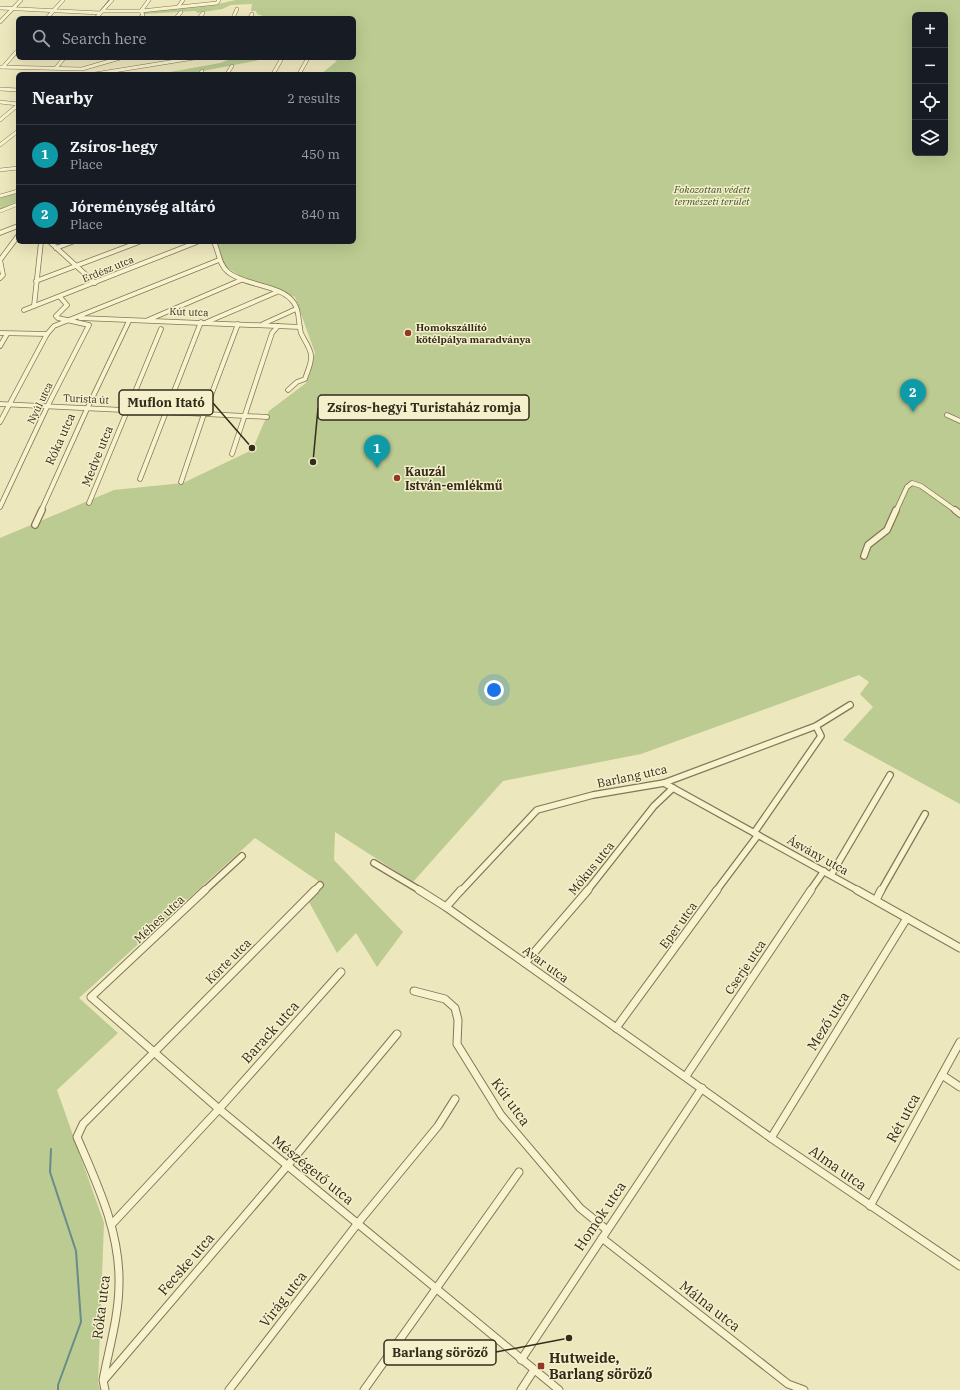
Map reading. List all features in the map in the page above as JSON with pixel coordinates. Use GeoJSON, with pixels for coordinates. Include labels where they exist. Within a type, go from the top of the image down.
{"type":"FeatureCollection","features":[{"type":"Feature","properties":{"kind":"street"},"geometry":{"type":"LineString","coordinates":[[0,22],[21,0]]}},
{"type":"Feature","properties":{"kind":"street"},"geometry":{"type":"LineString","coordinates":[[49,16],[63,0]]}},
{"type":"Feature","properties":{"kind":"street"},"geometry":{"type":"LineString","coordinates":[[98,16],[112,0]]}},
{"type":"Feature","properties":{"kind":"street"},"geometry":{"type":"LineString","coordinates":[[142,16],[141,11],[149,0]]}},
{"type":"Feature","properties":{"kind":"street"},"geometry":{"type":"LineString","coordinates":[[178,7],[183,0]]}},
{"type":"Feature","properties":{"kind":"street"},"geometry":{"type":"LineString","coordinates":[[0,8],[101,12],[141,11],[218,1]]}},
{"type":"Feature","properties":{"kind":"street"},"geometry":{"type":"LineString","coordinates":[[233,16],[237,9]]}},
{"type":"Feature","properties":{"kind":"street"},"geometry":{"type":"LineString","coordinates":[[178,16],[181,12]]}},
{"type":"Feature","properties":{"kind":"street"},"geometry":{"type":"LineString","coordinates":[[2,67],[16,52]]}},
{"type":"Feature","properties":{"kind":"street"},"geometry":{"type":"LineString","coordinates":[[56,68],[62,60]]}},
{"type":"Feature","properties":{"kind":"street"},"geometry":{"type":"LineString","coordinates":[[2,67],[81,69],[110,60]]}},
{"type":"Feature","properties":{"kind":"street"},"geometry":{"type":"LineString","coordinates":[[154,60],[156,64]]}},
{"type":"Feature","properties":{"kind":"street"},"geometry":{"type":"LineString","coordinates":[[107,72],[174,60]]}},
{"type":"Feature","properties":{"kind":"street"},"geometry":{"type":"LineString","coordinates":[[274,72],[281,60]]}},
{"type":"Feature","properties":{"kind":"street"},"geometry":{"type":"LineString","coordinates":[[300,72],[307,60]]}},
{"type":"Feature","properties":{"kind":"street"},"geometry":{"type":"LineString","coordinates":[[228,72],[232,66]]}},
{"type":"Feature","properties":{"kind":"street"},"geometry":{"type":"LineString","coordinates":[[0,89],[16,90]]}},
{"type":"Feature","properties":{"kind":"street"},"geometry":{"type":"LineString","coordinates":[[0,102],[16,105]]}},
{"type":"Feature","properties":{"kind":"street"},"geometry":{"type":"LineString","coordinates":[[0,120],[16,107]]}},
{"type":"Feature","properties":{"kind":"street"},"geometry":{"type":"LineString","coordinates":[[0,144],[16,132]]}},
{"type":"Feature","properties":{"kind":"street"},"geometry":{"type":"LineString","coordinates":[[0,170],[16,168]]}},
{"type":"Feature","properties":{"kind":"street"},"geometry":{"type":"LineString","coordinates":[[0,196],[16,192]]}},
{"type":"Feature","properties":{"kind":"street"},"geometry":{"type":"LineString","coordinates":[[0,211],[16,205]]}},
{"type":"Feature","properties":{"kind":"street"},"geometry":{"type":"LineString","coordinates":[[0,233],[16,227]]}},
{"type":"Feature","properties":{"kind":"street"},"geometry":{"type":"LineString","coordinates":[[0,278],[3,275],[0,260],[16,239]]}},
{"type":"Feature","properties":{"kind":"street"},"geometry":{"type":"LineString","coordinates":[[34,306],[41,244]]}},
{"type":"Feature","properties":{"kind":"street"},"geometry":{"type":"LineString","coordinates":[[52,244],[95,283]]}},
{"type":"Feature","properties":{"kind":"street"},"geometry":{"type":"LineString","coordinates":[[56,248],[67,244]]}},
{"type":"Feature","properties":{"kind":"street"},"geometry":{"type":"LineString","coordinates":[[36,281],[134,244]]}},
{"type":"Feature","properties":{"kind":"street","name":"Erdész utca"},"geometry":{"type":"LineString","coordinates":[[24,310],[192,244]]}},
{"type":"Feature","properties":{"kind":"street"},"geometry":{"type":"LineString","coordinates":[[215,244],[218,249],[219,260],[227,271],[241,280],[277,292],[292,300],[296,305],[300,328],[311,358],[305,379],[298,382],[288,390]]}},
{"type":"Feature","properties":{"kind":"street"},"geometry":{"type":"LineString","coordinates":[[0,422],[47,334],[57,324],[78,318],[219,260]]}},
{"type":"Feature","properties":{"kind":"street"},"geometry":{"type":"LineString","coordinates":[[146,320],[241,280]]}},
{"type":"Feature","properties":{"kind":"street"},"geometry":{"type":"LineString","coordinates":[[140,479],[166,412],[204,323],[277,292]]}},
{"type":"Feature","properties":{"kind":"street"},"geometry":{"type":"LineString","coordinates":[[60,297],[67,305],[56,316],[59,319],[71,320]]}},
{"type":"Feature","properties":{"kind":"street"},"geometry":{"type":"LineString","coordinates":[[261,325],[296,309]]}},
{"type":"Feature","properties":{"kind":"street","name":"Kút utca"},"geometry":{"type":"LineString","coordinates":[[78,318],[261,325],[300,328]]}},
{"type":"Feature","properties":{"kind":"street","name":"Nyúl utca"},"geometry":{"type":"LineString","coordinates":[[0,507],[47,407],[89,326],[71,320]]}},
{"type":"Feature","properties":{"kind":"street","name":"Róka utca"},"geometry":{"type":"LineString","coordinates":[[35,525],[87,409],[129,321]]}},
{"type":"Feature","properties":{"kind":"street"},"geometry":{"type":"LineString","coordinates":[[181,482],[204,414],[238,324]]}},
{"type":"Feature","properties":{"kind":"street"},"geometry":{"type":"LineString","coordinates":[[232,454],[272,333],[278,326]]}},
{"type":"Feature","properties":{"kind":"street","name":"Medve utca"},"geometry":{"type":"LineString","coordinates":[[89,503],[126,410],[161,329]]}},
{"type":"Feature","properties":{"kind":"street"},"geometry":{"type":"LineString","coordinates":[[0,334],[47,334]]}},
{"type":"Feature","properties":{"kind":"street"},"geometry":{"type":"LineString","coordinates":[[0,346],[7,334]]}},
{"type":"Feature","properties":{"kind":"street","name":"Turista út"},"geometry":{"type":"LineString","coordinates":[[0,404],[267,417]]}},
{"type":"Feature","properties":{"kind":"street"},"geometry":{"type":"LineString","coordinates":[[947,415],[960,421]]}},
{"type":"Feature","properties":{"kind":"street"},"geometry":{"type":"LineString","coordinates":[[864,556],[868,545],[887,530],[907,487],[912,483],[921,486],[960,514]]}},
{"type":"Feature","properties":{"kind":"street","name":"Barlang utca"},"geometry":{"type":"LineString","coordinates":[[446,907],[537,810],[593,795],[664,783],[816,726],[850,705]]}},
{"type":"Feature","properties":{"kind":"street","name":"Eper utca"},"geometry":{"type":"LineString","coordinates":[[616,1028],[756,834],[821,736],[816,726]]}},
{"type":"Feature","properties":{"kind":"street"},"geometry":{"type":"LineString","coordinates":[[831,875],[890,775]]}},
{"type":"Feature","properties":{"kind":"street","name":"Ásvány utca"},"geometry":{"type":"LineString","coordinates":[[664,783],[960,948]]}},
{"type":"Feature","properties":{"kind":"street","name":"Mókus utca"},"geometry":{"type":"LineString","coordinates":[[525,963],[600,876],[654,806],[673,788]]}},
{"type":"Feature","properties":{"kind":"street"},"geometry":{"type":"LineString","coordinates":[[876,900],[925,814]]}},
{"type":"Feature","properties":{"kind":"street","name":"Méhes utca"},"geometry":{"type":"LineString","coordinates":[[91,997],[242,856]]}},
{"type":"Feature","properties":{"kind":"street","name":"Avar utca"},"geometry":{"type":"LineString","coordinates":[[374,863],[446,907],[702,1088]]}},
{"type":"Feature","properties":{"kind":"street","name":"Cserje utca"},"geometry":{"type":"LineString","coordinates":[[686,1076],[824,871]]}},
{"type":"Feature","properties":{"kind":"street","name":"Körte utca"},"geometry":{"type":"LineString","coordinates":[[77,1137],[83,1124],[320,885]]}},
{"type":"Feature","properties":{"kind":"street","name":"Mező utca"},"geometry":{"type":"LineString","coordinates":[[771,1138],[907,918]]}},
{"type":"Feature","properties":{"kind":"street","name":"Barack utca"},"geometry":{"type":"LineString","coordinates":[[112,1224],[219,1109],[341,972]]}},
{"type":"Feature","properties":{"kind":"street","name":"Kút utca"},"geometry":{"type":"LineString","coordinates":[[414,991],[445,999],[455,1008],[458,1020],[456,1044],[501,1115],[580,1208],[607,1230]]}},
{"type":"Feature","properties":{"kind":"street","name":"Mészégető utca"},"geometry":{"type":"LineString","coordinates":[[91,997],[219,1109],[559,1390]]}},
{"type":"Feature","properties":{"kind":"street","name":"Fecske utca"},"geometry":{"type":"LineString","coordinates":[[103,1380],[288,1165],[397,1034]]}},
{"type":"Feature","properties":{"kind":"street","name":"Rét utca"},"geometry":{"type":"LineString","coordinates":[[870,1206],[960,1042]]}},
{"type":"Feature","properties":{"kind":"street"},"geometry":{"type":"LineString","coordinates":[[942,1075],[960,1087]]}},
{"type":"Feature","properties":{"kind":"street","name":"Alma utca"},"geometry":{"type":"LineString","coordinates":[[702,1088],[771,1138],[960,1266]]}},
{"type":"Feature","properties":{"kind":"street","name":"Homok utca"},"geometry":{"type":"LineString","coordinates":[[521,1360],[702,1088]]}},
{"type":"Feature","properties":{"kind":"street","name":"Virág utca"},"geometry":{"type":"LineString","coordinates":[[229,1390],[358,1223],[438,1126],[455,1099]]}},
{"type":"Feature","properties":{"kind":"street","name":"Róka utca"},"geometry":{"type":"LineString","coordinates":[[77,1137],[112,1224],[119,1271],[118,1300],[103,1380],[105,1390]]}},
{"type":"Feature","properties":{"kind":"street"},"geometry":{"type":"LineString","coordinates":[[364,1390],[519,1172]]}},
{"type":"Feature","properties":{"kind":"street","name":"Málna utca"},"geometry":{"type":"LineString","coordinates":[[602,1238],[788,1384],[804,1390]]}},
{"type":"Feature","properties":{"kind":"street"},"geometry":{"type":"LineString","coordinates":[[522,1390],[534,1370]]}},
{"type":"Feature","properties":{"kind":"green space","name":"Fokozottan védett természeti terület"},"geometry":{"type":"Polygon","coordinates":[[[236,0],[960,0],[960,804],[843,740],[873,707],[860,694],[869,682],[859,675],[641,754],[503,781],[413,882],[335,832],[334,860],[403,932],[377,967],[356,933],[337,953],[309,902],[324,885],[255,838],[79,998],[118,1033],[57,1090],[104,1223],[98,1383],[100,1390],[0,1390],[0,538],[114,490],[183,483],[252,450],[269,411],[306,383],[315,353],[295,297],[240,276],[222,264],[219,248],[216,244],[356,244],[356,72],[323,72],[337,61],[334,60],[356,60],[356,16],[263,16],[257,14],[256,11],[251,11],[252,4],[231,5],[222,9],[197,13],[196,11],[144,14],[143,11],[218,4],[236,0]]]}},
{"type":"Feature","properties":{"kind":"green space"},"geometry":{"type":"Polygon","coordinates":[[[228,60],[260,60],[197,72],[170,72],[220,63],[228,60]]]}},
{"type":"Feature","properties":{"kind":"green space"},"geometry":{"type":"Polygon","coordinates":[[[16,193],[16,203],[0,209],[0,197],[16,193]]]}},
{"type":"Feature","properties":{"kind":"waterway"},"geometry":{"type":"LineString","coordinates":[[100,11],[109,0]]}},
{"type":"Feature","properties":{"kind":"waterway"},"geometry":{"type":"LineString","coordinates":[[51,1149],[50,1172],[76,1251],[81,1322],[58,1385],[58,1390]]}},
{"type":"Feature","properties":{"kind":"place","name":"Homokszállító kötélpálya maradványa"},"geometry":{"type":"Point","coordinates":[408,333]}},
{"type":"Feature","properties":{"kind":"place","name":"Jóreménység altáró"},"geometry":{"type":"Point","coordinates":[913,412]}},
{"type":"Feature","properties":{"kind":"place","name":"Muflon Itató"},"geometry":{"type":"Point","coordinates":[252,448]}},
{"type":"Feature","properties":{"kind":"place","name":"Zsíros-hegyi Turistaház romja"},"geometry":{"type":"Point","coordinates":[313,462]}},
{"type":"Feature","properties":{"kind":"place","name":"Zsíros-hegy"},"geometry":{"type":"Point","coordinates":[377,468]}},
{"type":"Feature","properties":{"kind":"place","name":"Kauzál István-emlékmű"},"geometry":{"type":"Point","coordinates":[397,478]}},
{"type":"Feature","properties":{"kind":"place","name":"Barlang söröző"},"geometry":{"type":"Point","coordinates":[569,1338]}},
{"type":"Feature","properties":{"kind":"place","name":"Hutweide, Barlang söröző"},"geometry":{"type":"Point","coordinates":[541,1366]}}]}
